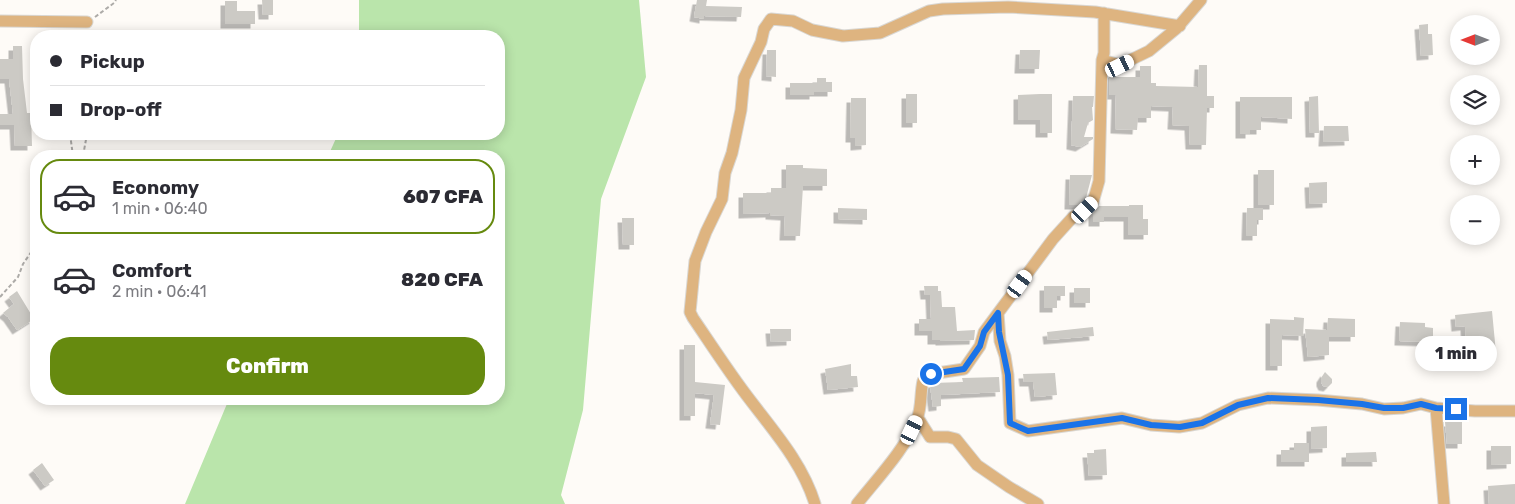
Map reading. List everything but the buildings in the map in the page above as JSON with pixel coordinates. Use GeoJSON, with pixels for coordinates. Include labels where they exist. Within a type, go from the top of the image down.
{"type":"FeatureCollection","features":[{"type":"Feature","properties":{"kind":"street"},"geometry":{"type":"LineString","coordinates":[[1102,60],[1120,66],[1149,51],[1180,26],[1201,0]]}},
{"type":"Feature","properties":{"kind":"street"},"geometry":{"type":"LineString","coordinates":[[815,504],[812,491],[778,435],[739,384],[690,312],[696,256],[722,199],[724,173],[732,153],[741,110],[744,78],[761,42],[764,29],[771,19],[793,22],[812,30],[843,36],[880,34],[918,15],[943,9],[1008,7],[1104,13],[1180,26]]}},
{"type":"Feature","properties":{"kind":"street"},"geometry":{"type":"LineString","coordinates":[[857,504],[904,443],[918,418],[923,381],[931,374],[964,369],[980,346],[984,332],[1053,239],[1073,217],[1085,210],[1093,202],[1099,182],[1104,13]]}},
{"type":"Feature","properties":{"kind":"street"},"geometry":{"type":"LineString","coordinates":[[0,21],[88,22]]}},
{"type":"Feature","properties":{"kind":"street"},"geometry":{"type":"LineString","coordinates":[[998,313],[999,332],[1008,375],[1010,423],[1028,431],[1122,418],[1151,425],[1180,427],[1202,423],[1238,405],[1268,398],[1327,400],[1384,408],[1403,408],[1421,404],[1436,408],[1475,411],[1515,411]]}},
{"type":"Feature","properties":{"kind":"street"},"geometry":{"type":"LineString","coordinates":[[1436,408],[1444,504]]}},
{"type":"Feature","properties":{"kind":"street"},"geometry":{"type":"LineString","coordinates":[[918,418],[930,437],[956,439],[977,465],[1010,488],[1038,504]]}},
{"type":"Feature","properties":{"kind":"path"},"geometry":{"type":"LineString","coordinates":[[0,297],[18,277],[30,254]]}},
{"type":"Feature","properties":{"kind":"green space"},"geometry":{"type":"Polygon","coordinates":[[[359,0],[639,0],[646,77],[601,199],[583,410],[561,495],[565,504],[185,504],[226,405],[505,405],[505,150],[331,150],[335,140],[505,140],[505,30],[359,30],[359,0]]]}},
{"type":"Feature","properties":{"kind":"route"},"geometry":{"type":"LineString","coordinates":[[931,374],[964,369],[980,346],[984,332],[998,313],[1001,348],[1005,356],[1008,375],[1010,423],[1028,431],[1122,418],[1151,425],[1180,427],[1202,423],[1238,405],[1268,398],[1318,400],[1384,408],[1403,408],[1421,404],[1436,408],[1456,409]]}}]}
